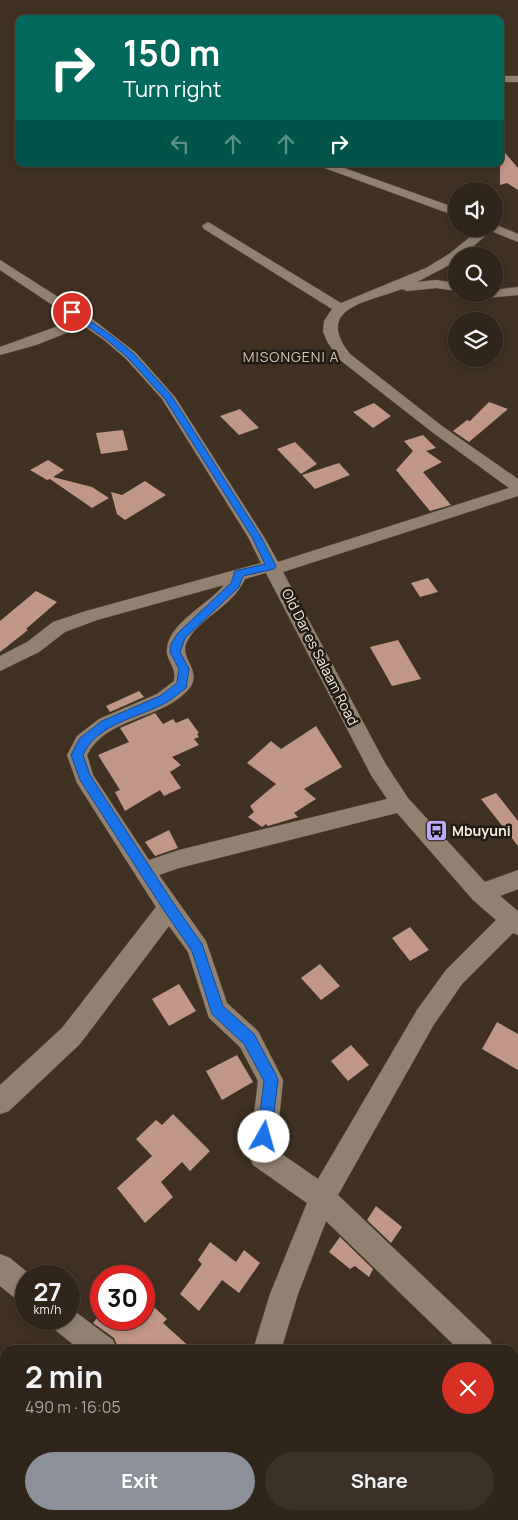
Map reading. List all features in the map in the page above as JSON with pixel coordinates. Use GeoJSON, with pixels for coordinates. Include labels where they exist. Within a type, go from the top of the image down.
{"type":"FeatureCollection","features":[{"type":"Feature","properties":{"kind":"street"},"geometry":{"type":"LineString","coordinates":[[504,79],[518,79]]}},
{"type":"Feature","properties":{"kind":"street"},"geometry":{"type":"LineString","coordinates":[[331,167],[448,209]]}},
{"type":"Feature","properties":{"kind":"street"},"geometry":{"type":"LineString","coordinates":[[208,226],[252,256],[303,284],[340,308]]}},
{"type":"Feature","properties":{"kind":"street"},"geometry":{"type":"LineString","coordinates":[[503,232],[518,238]]}},
{"type":"Feature","properties":{"kind":"street"},"geometry":{"type":"LineString","coordinates":[[0,664],[33,647],[59,627],[92,615],[238,574],[273,568],[518,490],[513,483],[437,429],[345,357],[333,342],[330,328],[332,317],[340,308],[395,288],[450,260],[477,237]]}},
{"type":"Feature","properties":{"kind":"street","name":"Old Dar es Salaam Road"},"geometry":{"type":"LineString","coordinates":[[0,264],[109,337],[131,356],[168,397],[256,537],[378,769],[401,804],[480,893],[514,922]]}},
{"type":"Feature","properties":{"kind":"street"},"geometry":{"type":"LineString","coordinates":[[395,288],[436,284],[448,286]]}},
{"type":"Feature","properties":{"kind":"street"},"geometry":{"type":"LineString","coordinates":[[503,294],[518,291]]}},
{"type":"Feature","properties":{"kind":"street"},"geometry":{"type":"LineString","coordinates":[[0,351],[32,342],[86,322]]}},
{"type":"Feature","properties":{"kind":"street"},"geometry":{"type":"LineString","coordinates":[[238,574],[235,585],[196,621],[177,644],[175,652],[184,669],[182,685],[164,698],[106,724],[84,741],[77,755],[84,777],[169,908],[198,948],[217,1010],[249,1039],[271,1080],[262,1156],[322,1198],[475,1345]]}},
{"type":"Feature","properties":{"kind":"street"},"geometry":{"type":"LineString","coordinates":[[146,870],[179,859],[401,804]]}},
{"type":"Feature","properties":{"kind":"street"},"geometry":{"type":"LineString","coordinates":[[480,893],[518,880]]}},
{"type":"Feature","properties":{"kind":"street"},"geometry":{"type":"LineString","coordinates":[[0,1102],[71,1036],[169,908]]}},
{"type":"Feature","properties":{"kind":"street"},"geometry":{"type":"LineString","coordinates":[[269,1345],[284,1294],[322,1198],[425,1018],[454,976],[514,922]]}},
{"type":"Feature","properties":{"kind":"street"},"geometry":{"type":"LineString","coordinates":[[0,1268],[15,1280]]}},
{"type":"Feature","properties":{"kind":"street"},"geometry":{"type":"LineString","coordinates":[[78,1330],[97,1345]]}},
{"type":"Feature","properties":{"kind":"building"},"geometry":{"type":"Polygon","coordinates":[[[504,152],[518,168],[518,190],[507,183],[503,184],[503,182],[500,182],[500,167],[504,167],[504,152]]]}},
{"type":"Feature","properties":{"kind":"building"},"geometry":{"type":"Polygon","coordinates":[[[489,402],[508,409],[469,442],[453,431],[467,420],[470,421],[489,402]]]}},
{"type":"Feature","properties":{"kind":"building"},"geometry":{"type":"Polygon","coordinates":[[[374,403],[391,416],[373,428],[353,412],[374,403]]]}},
{"type":"Feature","properties":{"kind":"building"},"geometry":{"type":"Polygon","coordinates":[[[240,409],[259,428],[239,435],[220,416],[240,409]]]}},
{"type":"Feature","properties":{"kind":"building"},"geometry":{"type":"Polygon","coordinates":[[[123,430],[128,450],[101,454],[96,433],[123,430]]]}},
{"type":"Feature","properties":{"kind":"building"},"geometry":{"type":"Polygon","coordinates":[[[423,435],[436,448],[426,451],[442,462],[423,472],[451,505],[430,511],[396,470],[413,451],[404,441],[423,435]]]}},
{"type":"Feature","properties":{"kind":"building"},"geometry":{"type":"Polygon","coordinates":[[[295,442],[317,464],[301,474],[277,449],[295,442]]]}},
{"type":"Feature","properties":{"kind":"building"},"geometry":{"type":"Polygon","coordinates":[[[48,460],[64,470],[53,477],[92,487],[109,498],[92,508],[50,479],[47,480],[30,470],[48,460]]]}},
{"type":"Feature","properties":{"kind":"building"},"geometry":{"type":"Polygon","coordinates":[[[339,463],[350,475],[315,489],[302,475],[339,463]]]}},
{"type":"Feature","properties":{"kind":"building"},"geometry":{"type":"Polygon","coordinates":[[[145,481],[166,495],[125,520],[117,514],[111,492],[122,495],[145,481]]]}},
{"type":"Feature","properties":{"kind":"building"},"geometry":{"type":"Polygon","coordinates":[[[428,578],[438,592],[420,597],[411,583],[428,578]]]}},
{"type":"Feature","properties":{"kind":"building"},"geometry":{"type":"Polygon","coordinates":[[[36,591],[57,602],[26,629],[28,630],[0,652],[0,621],[36,591]]]}},
{"type":"Feature","properties":{"kind":"building"},"geometry":{"type":"Polygon","coordinates":[[[398,640],[421,679],[392,686],[370,647],[398,640]]]}},
{"type":"Feature","properties":{"kind":"building"},"geometry":{"type":"Polygon","coordinates":[[[139,691],[144,697],[110,712],[106,706],[139,691]]]}},
{"type":"Feature","properties":{"kind":"building"},"geometry":{"type":"Polygon","coordinates":[[[155,713],[163,724],[173,719],[176,723],[188,718],[199,733],[197,734],[199,737],[194,739],[199,745],[172,757],[181,765],[170,772],[181,788],[164,796],[160,790],[125,811],[115,792],[120,790],[98,755],[129,742],[120,728],[155,713]]]}},
{"type":"Feature","properties":{"kind":"building"},"geometry":{"type":"Polygon","coordinates":[[[316,726],[342,767],[304,789],[316,799],[294,813],[298,817],[268,826],[266,824],[262,827],[248,817],[254,812],[250,806],[276,784],[247,763],[271,741],[281,749],[316,726]]]}},
{"type":"Feature","properties":{"kind":"building"},"geometry":{"type":"Polygon","coordinates":[[[496,793],[518,821],[518,846],[481,799],[496,793]]]}},
{"type":"Feature","properties":{"kind":"building"},"geometry":{"type":"Polygon","coordinates":[[[169,830],[178,848],[155,856],[145,842],[169,830]]]}},
{"type":"Feature","properties":{"kind":"building"},"geometry":{"type":"Polygon","coordinates":[[[410,927],[429,950],[410,961],[392,938],[410,927]]]}},
{"type":"Feature","properties":{"kind":"building"},"geometry":{"type":"Polygon","coordinates":[[[320,964],[340,986],[321,1000],[301,978],[320,964]]]}},
{"type":"Feature","properties":{"kind":"building"},"geometry":{"type":"Polygon","coordinates":[[[179,984],[196,1011],[169,1026],[152,999],[179,984]]]}},
{"type":"Feature","properties":{"kind":"building"},"geometry":{"type":"Polygon","coordinates":[[[497,1022],[518,1034],[518,1070],[482,1049],[497,1022]]]}},
{"type":"Feature","properties":{"kind":"building"},"geometry":{"type":"Polygon","coordinates":[[[351,1045],[369,1065],[348,1081],[331,1061],[351,1045]]]}},
{"type":"Feature","properties":{"kind":"building"},"geometry":{"type":"Polygon","coordinates":[[[237,1055],[253,1082],[222,1100],[206,1071],[237,1055]]]}},
{"type":"Feature","properties":{"kind":"building"},"geometry":{"type":"Polygon","coordinates":[[[173,1114],[210,1151],[190,1171],[182,1162],[161,1182],[173,1197],[145,1223],[117,1188],[152,1156],[136,1139],[156,1120],[162,1125],[173,1114]]]}},
{"type":"Feature","properties":{"kind":"building"},"geometry":{"type":"Polygon","coordinates":[[[376,1206],[402,1227],[391,1243],[367,1220],[376,1206]]]}},
{"type":"Feature","properties":{"kind":"building"},"geometry":{"type":"Polygon","coordinates":[[[340,1237],[373,1269],[369,1277],[355,1266],[350,1269],[329,1252],[340,1237]]]}},
{"type":"Feature","properties":{"kind":"building"},"geometry":{"type":"Polygon","coordinates":[[[210,1242],[236,1262],[244,1250],[260,1263],[239,1293],[222,1280],[199,1311],[180,1294],[202,1264],[198,1260],[210,1242]]]}},
{"type":"Feature","properties":{"kind":"building"},"geometry":{"type":"Polygon","coordinates":[[[155,1308],[167,1319],[163,1323],[187,1345],[117,1345],[114,1338],[103,1330],[155,1330],[155,1308]]]}},
{"type":"Feature","properties":{"kind":"place","name":"Mbuyuni"},"geometry":{"type":"Point","coordinates":[436,831]}},
{"type":"Feature","properties":{"kind":"district","name":"MISONGENI A"},"geometry":{"type":"Point","coordinates":[291,357]}},
{"type":"Feature","properties":{"kind":"route"},"geometry":{"type":"LineString","coordinates":[[72,312],[109,337],[131,356],[168,397],[256,537],[271,566],[238,574],[235,585],[227,594],[182,636],[175,652],[184,669],[184,676],[182,685],[177,690],[164,698],[106,724],[84,741],[77,755],[84,777],[169,908],[198,948],[217,1010],[249,1039],[271,1080],[264,1137]]}}]}
